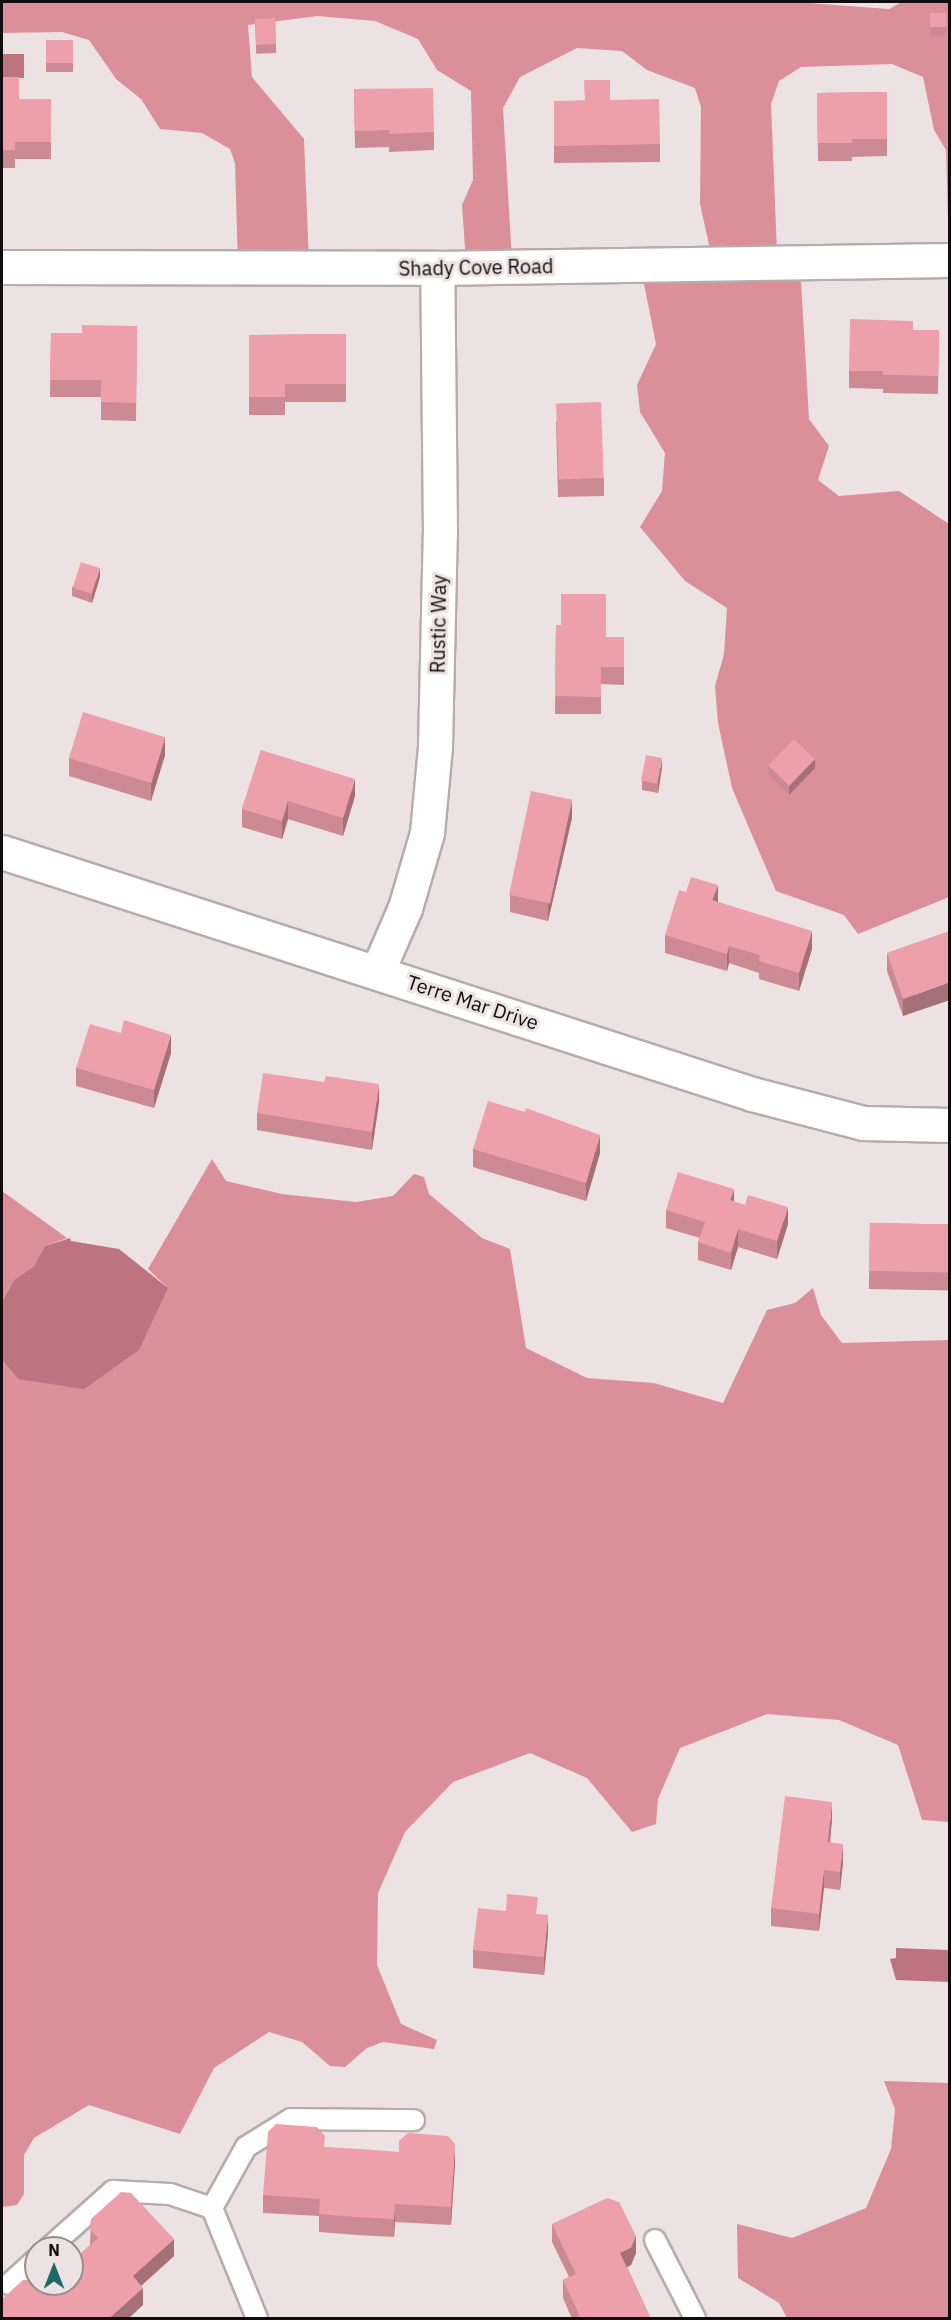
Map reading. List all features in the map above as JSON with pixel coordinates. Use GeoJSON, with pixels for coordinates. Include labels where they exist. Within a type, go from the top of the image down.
{"type":"FeatureCollection","features":[{"type":"Feature","properties":{"kind":"street","name":"Shady Cove Road"},"geometry":{"type":"LineString","coordinates":[[2,267],[437,268],[950,260]]}},
{"type":"Feature","properties":{"kind":"street","name":"Rustic Way"},"geometry":{"type":"LineString","coordinates":[[378,970],[405,908],[427,833],[434,757],[440,533],[437,268]]}},
{"type":"Feature","properties":{"kind":"street","name":"Terre Mar Drive"},"geometry":{"type":"LineString","coordinates":[[2,852],[378,970],[752,1094],[863,1123],[950,1125]]}},
{"type":"Feature","properties":{"kind":"lane"},"geometry":{"type":"LineString","coordinates":[[212,2208],[246,2147],[291,2119],[414,2120]]}},
{"type":"Feature","properties":{"kind":"lane"},"geometry":{"type":"LineString","coordinates":[[62,2236],[113,2191],[170,2194],[212,2208],[257,2319]]}},
{"type":"Feature","properties":{"kind":"lane"},"geometry":{"type":"LineString","coordinates":[[655,2240],[695,2319]]}},
{"type":"Feature","properties":{"kind":"lane"},"geometry":{"type":"LineString","coordinates":[[9,2284],[24,2271]]}},
{"type":"Feature","properties":{"kind":"shaded area"},"geometry":{"type":"Polygon","coordinates":[[[2,2],[795,2],[889,9],[902,2],[949,2],[949,255],[946,150],[934,130],[923,77],[892,64],[801,67],[779,81],[771,104],[777,253],[800,263],[809,419],[829,446],[818,480],[839,496],[899,491],[949,524],[949,897],[858,934],[844,915],[776,891],[732,788],[718,723],[715,686],[724,654],[727,608],[685,581],[640,527],[662,491],[665,453],[640,412],[637,385],[656,344],[640,264],[712,258],[700,204],[701,107],[695,88],[647,70],[622,51],[577,48],[520,77],[503,108],[512,260],[466,263],[462,205],[473,180],[471,91],[437,70],[418,39],[375,21],[317,16],[248,25],[252,77],[304,139],[309,263],[238,266],[235,163],[230,149],[202,133],[160,129],[141,99],[116,79],[89,40],[62,32],[2,33],[2,2]]]}},
{"type":"Feature","properties":{"kind":"shaded area"},"geometry":{"type":"Polygon","coordinates":[[[2,54],[24,54],[24,78],[2,78],[2,54]]]}},
{"type":"Feature","properties":{"kind":"shaded area"},"geometry":{"type":"Polygon","coordinates":[[[212,1159],[226,1181],[282,1194],[356,1202],[393,1196],[414,1174],[424,1177],[429,1194],[482,1238],[510,1249],[526,1348],[587,1378],[654,1383],[723,1403],[767,1310],[795,1303],[813,1288],[821,1315],[842,1343],[949,1340],[949,1822],[922,1820],[898,1745],[839,1720],[767,1714],[680,1748],[658,1799],[656,1824],[632,1832],[587,1778],[530,1753],[453,1782],[405,1832],[378,1893],[377,1965],[401,2024],[437,2040],[434,2049],[383,2042],[367,2048],[345,2067],[330,2066],[302,2042],[269,2032],[214,2068],[180,2134],[89,2105],[34,2138],[24,2155],[24,2194],[17,2205],[2,2207],[2,1360],[18,1379],[168,1288],[148,1269],[212,1159]]]}},
{"type":"Feature","properties":{"kind":"shaded area"},"geometry":{"type":"Polygon","coordinates":[[[2,1191],[67,1238],[45,1246],[34,1266],[14,1280],[2,1302],[2,1191]]]}},
{"type":"Feature","properties":{"kind":"shaded area"},"geometry":{"type":"Polygon","coordinates":[[[70,1238],[71,1241],[119,1249],[168,1288],[139,1350],[84,1389],[18,1379],[2,1360],[2,1302],[14,1280],[34,1266],[45,1246],[70,1238]]]}},
{"type":"Feature","properties":{"kind":"shaded area"},"geometry":{"type":"Polygon","coordinates":[[[896,1948],[949,1950],[949,1982],[896,1980],[890,1959],[896,1958],[896,1948]]]}},
{"type":"Feature","properties":{"kind":"shaded area"},"geometry":{"type":"Polygon","coordinates":[[[884,2081],[949,2083],[949,2318],[787,2318],[779,2303],[738,2278],[737,2224],[792,2238],[866,2208],[891,2149],[895,2109],[884,2081]]]}},
{"type":"Feature","properties":{"kind":"building"},"geometry":{"type":"Polygon","coordinates":[[[930,13],[946,13],[946,27],[930,27],[930,13]]]}},
{"type":"Feature","properties":{"kind":"building"},"geometry":{"type":"Polygon","coordinates":[[[275,18],[276,44],[256,45],[255,19],[275,18]]]}},
{"type":"Feature","properties":{"kind":"building"},"geometry":{"type":"Polygon","coordinates":[[[46,40],[73,40],[73,63],[46,63],[46,40]]]}},
{"type":"Feature","properties":{"kind":"building"},"geometry":{"type":"Polygon","coordinates":[[[2,77],[19,77],[19,99],[51,99],[51,142],[15,142],[15,150],[2,150],[2,77]]]}},
{"type":"Feature","properties":{"kind":"building"},"geometry":{"type":"Polygon","coordinates":[[[584,80],[610,80],[610,100],[659,99],[660,144],[554,146],[554,101],[585,101],[584,80]]]}},
{"type":"Feature","properties":{"kind":"building"},"geometry":{"type":"Polygon","coordinates":[[[433,88],[434,132],[389,134],[389,130],[355,131],[354,89],[433,88]]]}},
{"type":"Feature","properties":{"kind":"building"},"geometry":{"type":"Polygon","coordinates":[[[887,92],[887,139],[852,139],[852,143],[818,143],[817,93],[887,92]]]}},
{"type":"Feature","properties":{"kind":"building"},"geometry":{"type":"Polygon","coordinates":[[[850,319],[913,321],[913,330],[939,330],[938,376],[883,375],[883,371],[849,371],[850,319]]]}},
{"type":"Feature","properties":{"kind":"building"},"geometry":{"type":"Polygon","coordinates":[[[82,325],[137,326],[136,403],[101,402],[101,380],[50,380],[51,333],[82,333],[82,325]]]}},
{"type":"Feature","properties":{"kind":"building"},"geometry":{"type":"Polygon","coordinates":[[[346,334],[346,384],[285,384],[285,397],[249,397],[249,335],[346,334]]]}},
{"type":"Feature","properties":{"kind":"building"},"geometry":{"type":"Polygon","coordinates":[[[601,402],[604,478],[559,480],[556,404],[601,402]]]}},
{"type":"Feature","properties":{"kind":"building"},"geometry":{"type":"Polygon","coordinates":[[[81,562],[100,568],[92,594],[73,588],[81,562]]]}},
{"type":"Feature","properties":{"kind":"building"},"geometry":{"type":"Polygon","coordinates":[[[561,594],[606,594],[606,637],[624,637],[624,667],[601,667],[601,697],[555,696],[556,625],[561,625],[561,594]]]}},
{"type":"Feature","properties":{"kind":"building"},"geometry":{"type":"Polygon","coordinates":[[[83,712],[165,737],[151,783],[69,758],[83,712]]]}},
{"type":"Feature","properties":{"kind":"building"},"geometry":{"type":"Polygon","coordinates":[[[794,739],[815,759],[789,786],[768,766],[794,739]]]}},
{"type":"Feature","properties":{"kind":"building"},"geometry":{"type":"Polygon","coordinates":[[[261,750],[355,779],[343,818],[288,801],[282,821],[242,809],[261,750]]]}},
{"type":"Feature","properties":{"kind":"building"},"geometry":{"type":"Polygon","coordinates":[[[646,755],[662,758],[657,784],[641,781],[646,755]]]}},
{"type":"Feature","properties":{"kind":"building"},"geometry":{"type":"Polygon","coordinates":[[[531,791],[572,800],[550,903],[509,895],[531,791]]]}},
{"type":"Feature","properties":{"kind":"building"},"geometry":{"type":"Polygon","coordinates":[[[691,877],[718,885],[712,900],[812,931],[799,973],[759,961],[760,955],[729,946],[727,954],[665,935],[679,890],[686,892],[691,877]]]}},
{"type":"Feature","properties":{"kind":"building"},"geometry":{"type":"Polygon","coordinates":[[[950,931],[950,982],[903,999],[887,953],[950,931]]]}},
{"type":"Feature","properties":{"kind":"building"},"geometry":{"type":"Polygon","coordinates":[[[124,1020],[171,1035],[154,1090],[76,1068],[90,1024],[121,1033],[124,1020]]]}},
{"type":"Feature","properties":{"kind":"building"},"geometry":{"type":"Polygon","coordinates":[[[263,1073],[324,1082],[326,1076],[379,1084],[372,1132],[257,1113],[263,1073]]]}},
{"type":"Feature","properties":{"kind":"building"},"geometry":{"type":"Polygon","coordinates":[[[488,1101],[525,1112],[526,1108],[600,1135],[586,1183],[473,1149],[488,1101]]]}},
{"type":"Feature","properties":{"kind":"building"},"geometry":{"type":"Polygon","coordinates":[[[678,1172],[734,1189],[730,1200],[745,1205],[748,1195],[788,1207],[777,1241],[738,1229],[731,1253],[698,1242],[705,1222],[666,1210],[678,1172]]]}},
{"type":"Feature","properties":{"kind":"building"},"geometry":{"type":"Polygon","coordinates":[[[870,1223],[950,1224],[949,1272],[869,1271],[870,1223]]]}},
{"type":"Feature","properties":{"kind":"building"},"geometry":{"type":"Polygon","coordinates":[[[785,1796],[832,1802],[828,1842],[843,1844],[840,1872],[824,1870],[819,1914],[771,1908],[785,1796]]]}},
{"type":"Feature","properties":{"kind":"building"},"geometry":{"type":"Polygon","coordinates":[[[507,1894],[538,1897],[536,1914],[548,1915],[544,1957],[473,1950],[478,1908],[506,1911],[507,1894]]]}},
{"type":"Feature","properties":{"kind":"building"},"geometry":{"type":"Polygon","coordinates":[[[276,2124],[317,2127],[325,2136],[324,2147],[399,2152],[399,2141],[408,2133],[448,2136],[455,2144],[451,2207],[395,2204],[394,2219],[357,2217],[319,2214],[320,2199],[263,2195],[268,2132],[276,2124]]]}},
{"type":"Feature","properties":{"kind":"building"},"geometry":{"type":"Polygon","coordinates":[[[121,2192],[131,2193],[174,2239],[133,2276],[143,2288],[108,2319],[2,2319],[2,2299],[23,2280],[24,2296],[84,2296],[84,2251],[98,2238],[90,2230],[91,2219],[121,2192]]]}},
{"type":"Feature","properties":{"kind":"building"},"geometry":{"type":"Polygon","coordinates":[[[607,2198],[619,2202],[636,2236],[631,2248],[620,2253],[651,2319],[581,2319],[563,2280],[576,2274],[552,2224],[607,2198]]]}}]}
